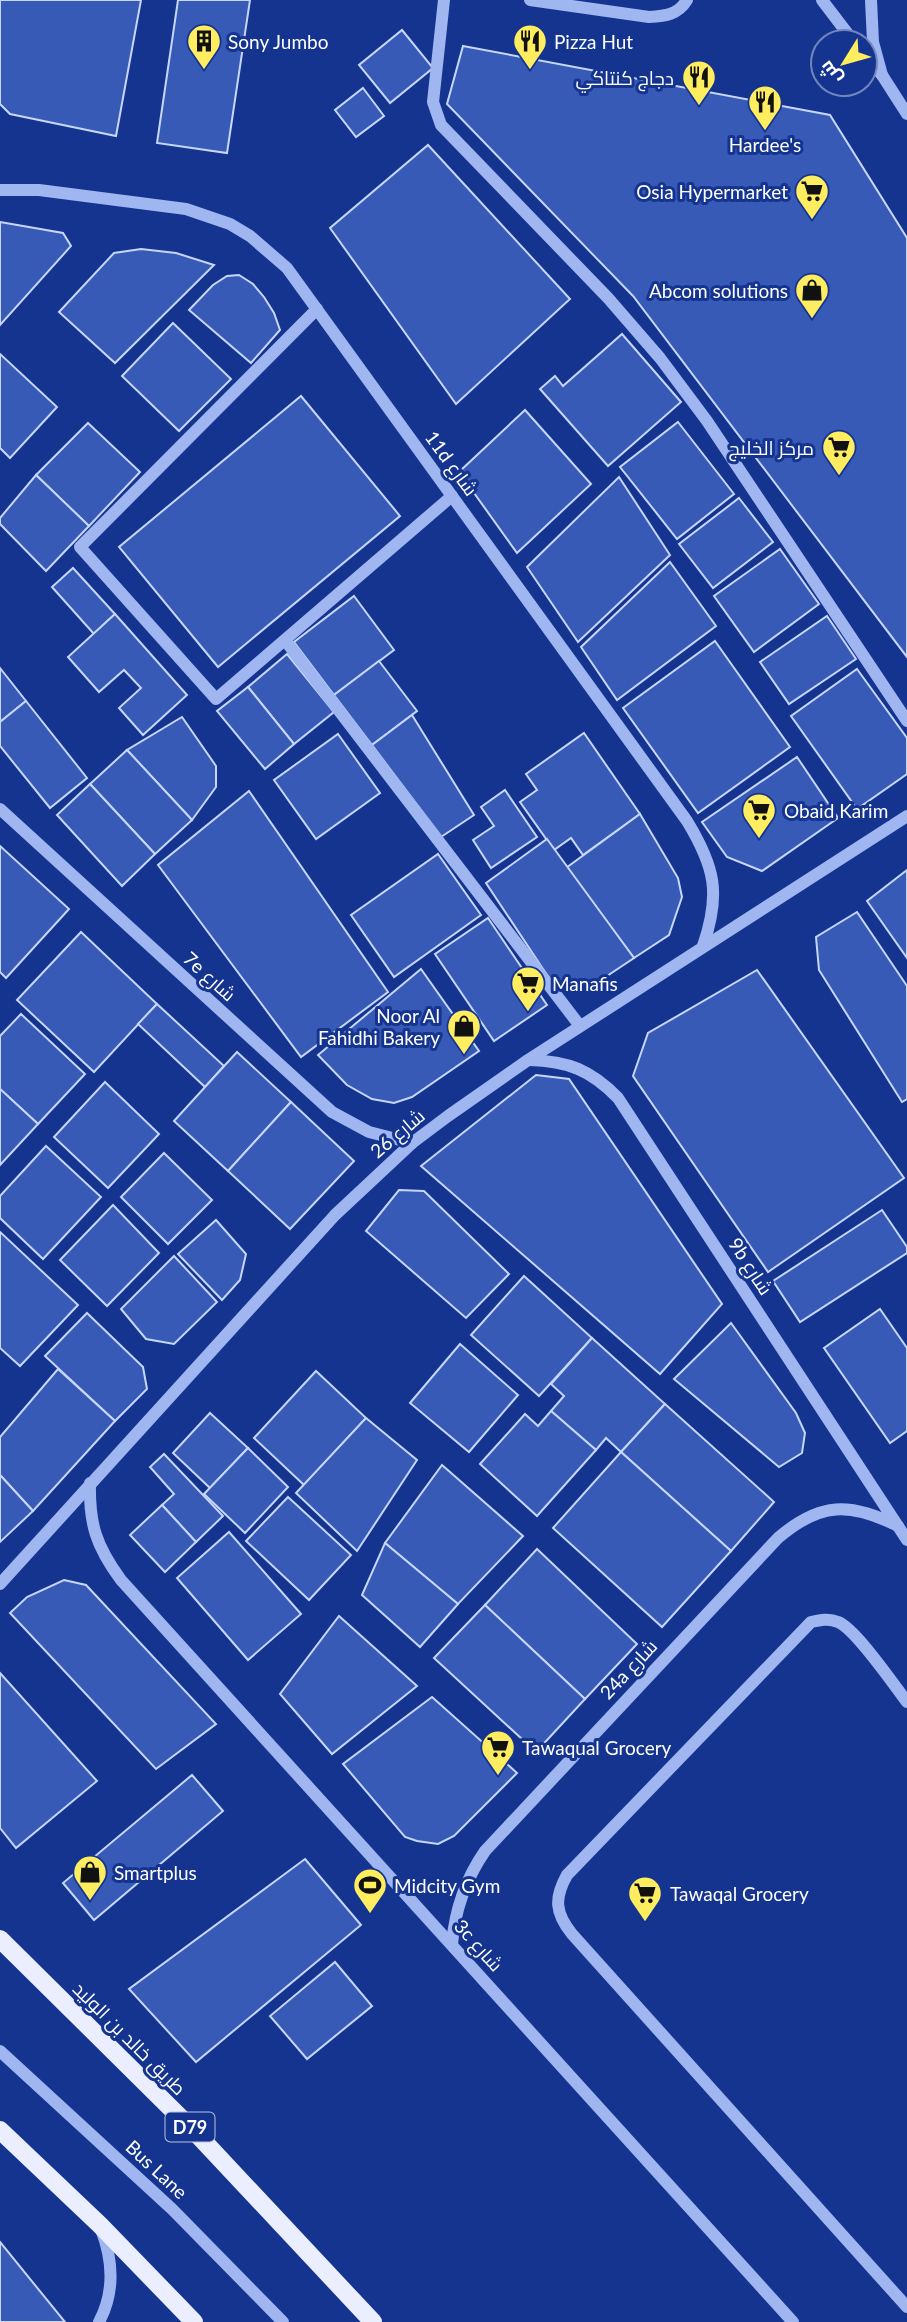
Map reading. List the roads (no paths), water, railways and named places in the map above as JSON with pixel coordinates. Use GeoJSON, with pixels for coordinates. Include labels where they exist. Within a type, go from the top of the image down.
{"type":"FeatureCollection","features":[{"type":"Feature","properties":{"kind":"main road","name":"طريق خالد بن الوليد"},"geometry":{"type":"LineString","coordinates":[[0,1939],[196,2133],[373,2322]]}},
{"type":"Feature","properties":{"kind":"main road"},"geometry":{"type":"LineString","coordinates":[[0,2130],[100,2225],[194,2322]]}},
{"type":"Feature","properties":{"kind":"street"},"geometry":{"type":"LineString","coordinates":[[444,0],[433,102],[441,125],[608,298],[660,358],[707,421],[907,721]]}},
{"type":"Feature","properties":{"kind":"street"},"geometry":{"type":"LineString","coordinates":[[530,0],[649,17],[668,16],[687,0]]}},
{"type":"Feature","properties":{"kind":"street"},"geometry":{"type":"LineString","coordinates":[[822,0],[843,28]]}},
{"type":"Feature","properties":{"kind":"street"},"geometry":{"type":"LineString","coordinates":[[871,0],[873,42],[882,75]]}},
{"type":"Feature","properties":{"kind":"street"},"geometry":{"type":"LineString","coordinates":[[879,72],[903,98],[907,114]]}},
{"type":"Feature","properties":{"kind":"street","name":"11d شارع"},"geometry":{"type":"LineString","coordinates":[[0,190],[39,190],[186,209],[230,224],[269,251],[287,268],[687,821],[701,844],[711,869],[714,895],[712,921],[703,946]]}},
{"type":"Feature","properties":{"kind":"street"},"geometry":{"type":"LineString","coordinates":[[317,309],[80,547],[216,699],[452,496]]}},
{"type":"Feature","properties":{"kind":"street"},"geometry":{"type":"LineString","coordinates":[[285,640],[580,1026]]}},
{"type":"Feature","properties":{"kind":"street","name":"7e شارع"},"geometry":{"type":"LineString","coordinates":[[0,809],[315,1098],[350,1123],[369,1132],[412,1143]]}},
{"type":"Feature","properties":{"kind":"street","name":"شارع 26"},"geometry":{"type":"LineString","coordinates":[[0,1584],[335,1215],[412,1143],[528,1060],[907,816]]}},
{"type":"Feature","properties":{"kind":"street","name":"9b شارع"},"geometry":{"type":"LineString","coordinates":[[528,1060],[548,1061],[584,1070],[603,1082],[618,1098],[907,1540]]}},
{"type":"Feature","properties":{"kind":"street","name":"3c شارع"},"geometry":{"type":"LineString","coordinates":[[90,1483],[89,1508],[94,1535],[105,1558],[121,1580],[793,2322]]}},
{"type":"Feature","properties":{"kind":"street","name":"24a شارع"},"geometry":{"type":"LineString","coordinates":[[452,1944],[454,1919],[461,1895],[471,1872],[485,1851],[778,1538],[798,1521],[809,1516],[822,1511],[849,1508],[875,1514],[898,1526]]}},
{"type":"Feature","properties":{"kind":"street"},"geometry":{"type":"LineString","coordinates":[[907,1702],[852,1632],[841,1622],[826,1619],[811,1622],[567,1875],[559,1889],[557,1905],[561,1921],[572,1934],[907,2307]]}},
{"type":"Feature","properties":{"kind":"street","name":"Bus Lane"},"geometry":{"type":"LineString","coordinates":[[0,2051],[172,2208],[283,2322]]}},
{"type":"Feature","properties":{"kind":"street"},"geometry":{"type":"LineString","coordinates":[[99,2322],[110,2290],[111,2268],[100,2225]]}},
{"type":"Feature","properties":{"kind":"place","name":"Sony Jumbo"},"geometry":{"type":"Point","coordinates":[204,71]}},
{"type":"Feature","properties":{"kind":"place","name":"Pizza Hut"},"geometry":{"type":"Point","coordinates":[530,71]}},
{"type":"Feature","properties":{"kind":"place","name":"دجاج كنتاكي"},"geometry":{"type":"Point","coordinates":[699,107]}},
{"type":"Feature","properties":{"kind":"place","name":"Hardee's"},"geometry":{"type":"Point","coordinates":[765,132]}},
{"type":"Feature","properties":{"kind":"place","name":"Osia Hypermarket"},"geometry":{"type":"Point","coordinates":[812,221]}},
{"type":"Feature","properties":{"kind":"place","name":"Abcom solutions"},"geometry":{"type":"Point","coordinates":[812,320]}},
{"type":"Feature","properties":{"kind":"place","name":"مركز الخليج"},"geometry":{"type":"Point","coordinates":[839,477]}},
{"type":"Feature","properties":{"kind":"place","name":"Obaid Karim"},"geometry":{"type":"Point","coordinates":[759,840]}},
{"type":"Feature","properties":{"kind":"place","name":"Manafis"},"geometry":{"type":"Point","coordinates":[528,1013]}},
{"type":"Feature","properties":{"kind":"place","name":"Noor Al Fahidhi Bakery"},"geometry":{"type":"Point","coordinates":[464,1056]}},
{"type":"Feature","properties":{"kind":"place","name":"Tawaqual Grocery"},"geometry":{"type":"Point","coordinates":[498,1777]}},
{"type":"Feature","properties":{"kind":"place","name":"Smartplus"},"geometry":{"type":"Point","coordinates":[90,1902]}},
{"type":"Feature","properties":{"kind":"place","name":"Midcity Gym"},"geometry":{"type":"Point","coordinates":[370,1915]}},
{"type":"Feature","properties":{"kind":"place","name":"Tawaqal Grocery"},"geometry":{"type":"Point","coordinates":[645,1923]}}]}
